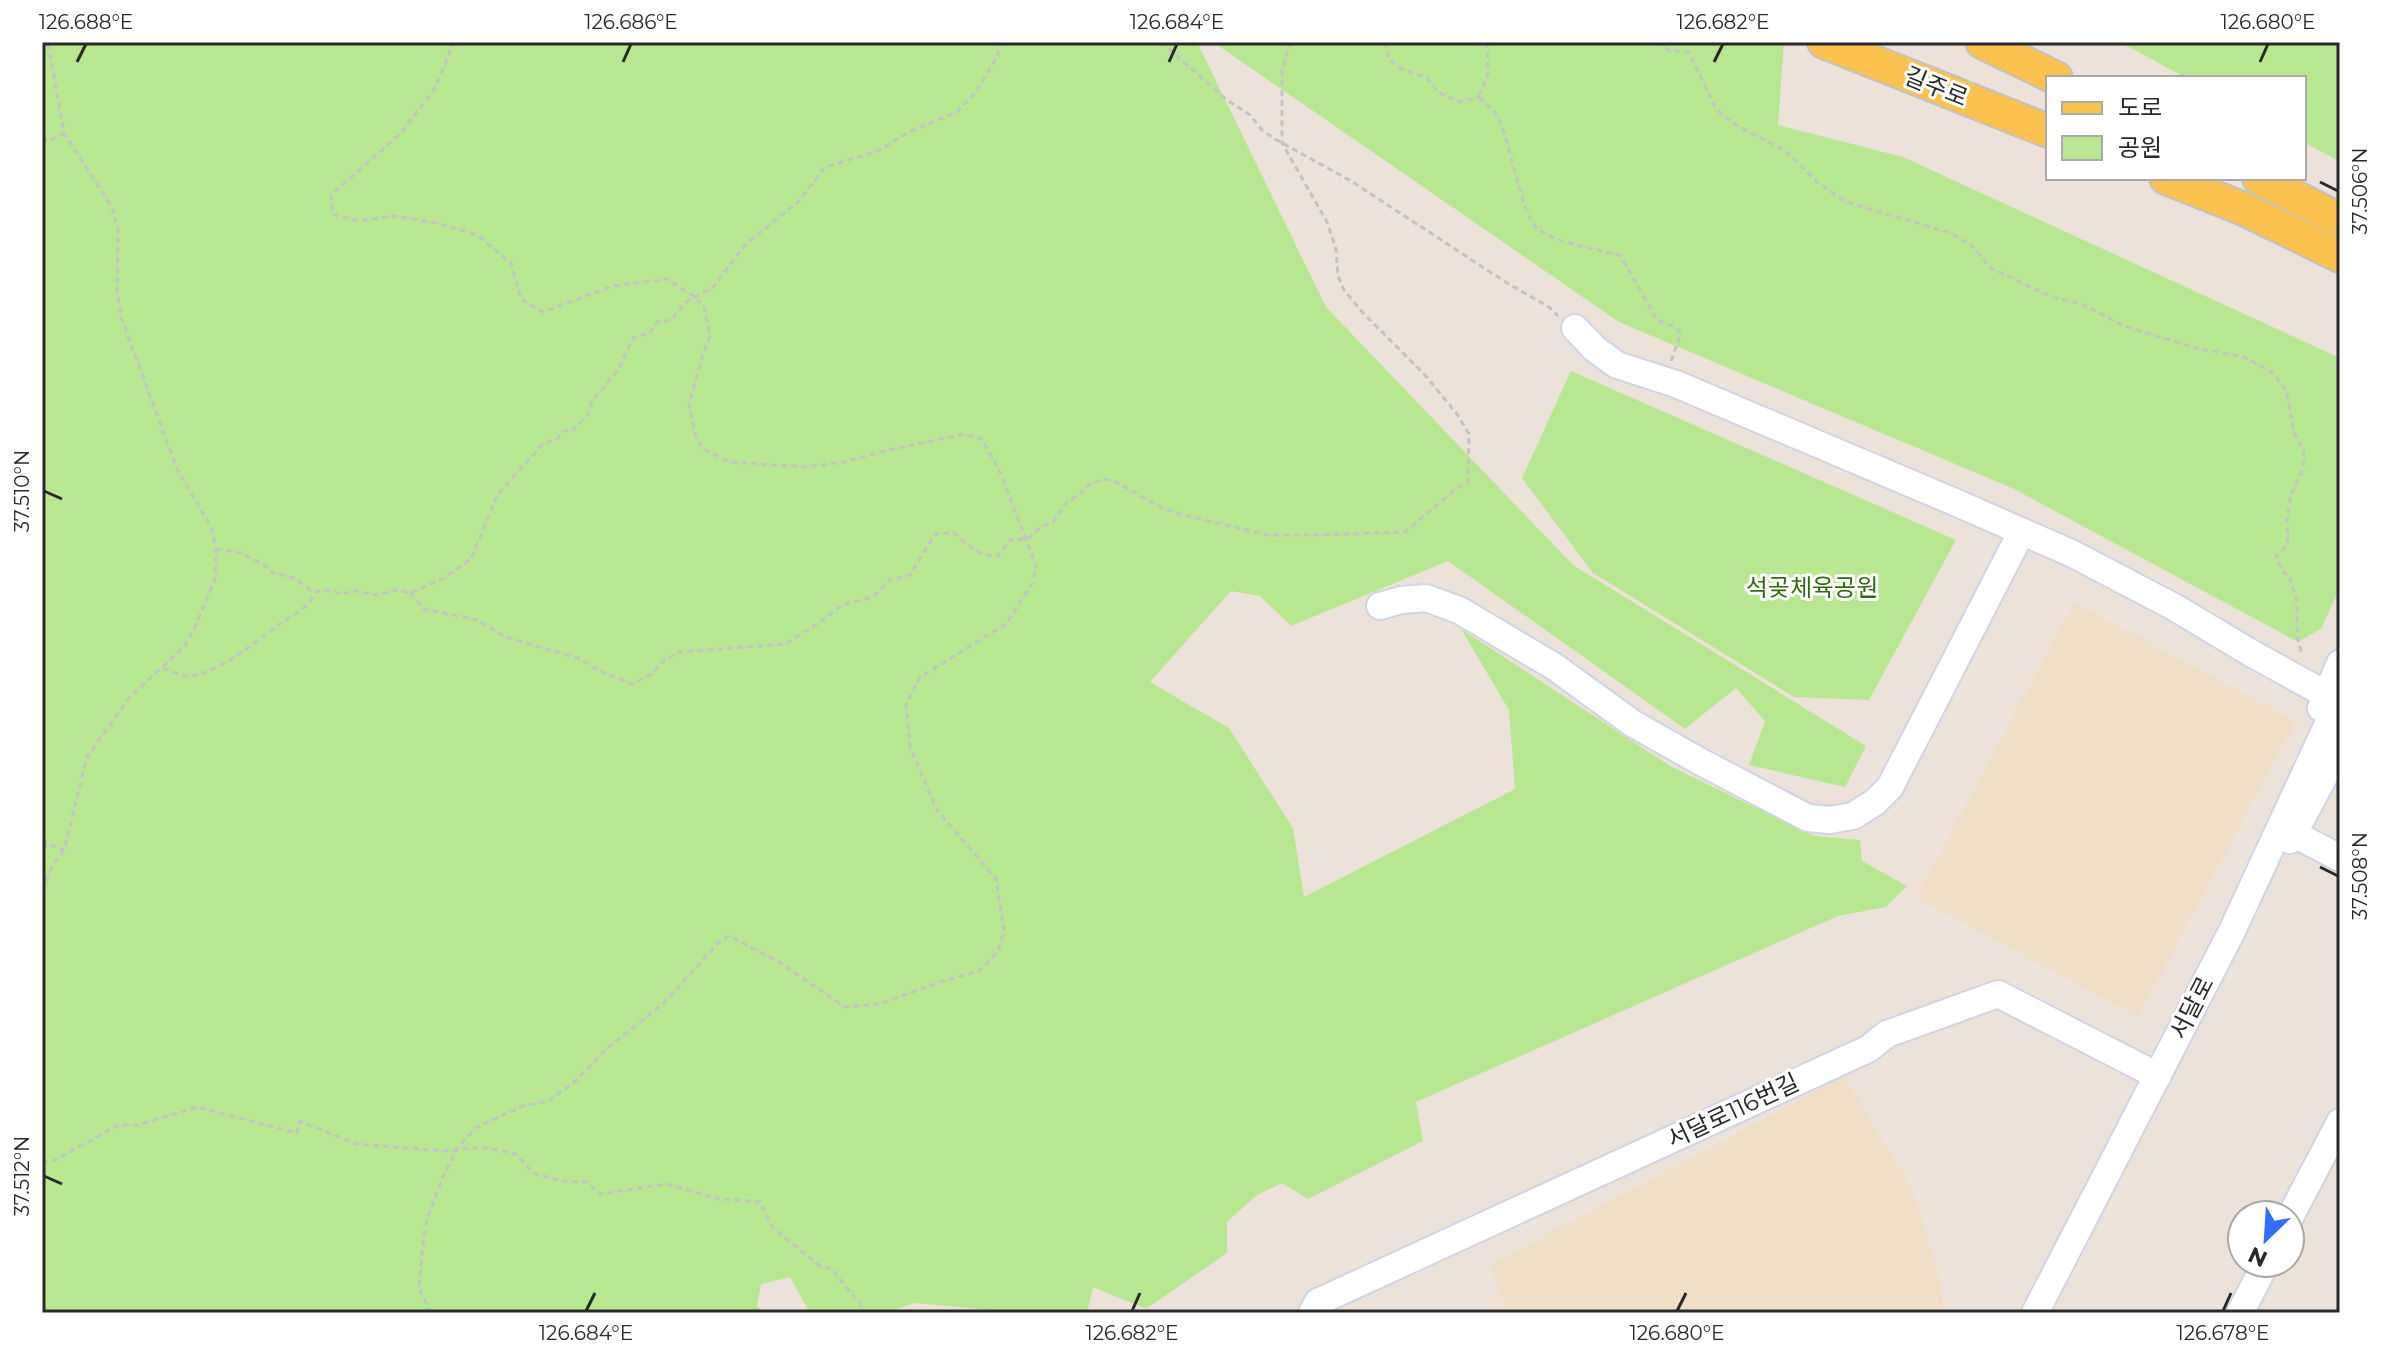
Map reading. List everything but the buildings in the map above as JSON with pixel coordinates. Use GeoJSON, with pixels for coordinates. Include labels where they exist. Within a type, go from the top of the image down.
{"type":"FeatureCollection","features":[{"type":"Feature","properties":{"kind":"main road","name":"길주로"},"geometry":{"type":"LineString","coordinates":[[1824,42],[2046,130]]}},
{"type":"Feature","properties":{"kind":"main road"},"geometry":{"type":"LineString","coordinates":[[1982,42],[2052,76]]}},
{"type":"Feature","properties":{"kind":"main road"},"geometry":{"type":"LineString","coordinates":[[2171,180],[2244,209],[2340,256]]}},
{"type":"Feature","properties":{"kind":"main road"},"geometry":{"type":"LineString","coordinates":[[2263,180],[2340,220]]}},
{"type":"Feature","properties":{"kind":"street"},"geometry":{"type":"LineString","coordinates":[[1575,328],[1595,349],[1617,365],[1664,380],[2073,554],[2326,693]]}},
{"type":"Feature","properties":{"kind":"street"},"geometry":{"type":"LineString","coordinates":[[1380,606],[1426,598],[1459,610],[1555,667],[1632,723],[1808,818],[1830,820],[1853,816],[1875,802],[1890,787],[2021,533]]}},
{"type":"Feature","properties":{"kind":"street","name":"서달로"},"geometry":{"type":"LineString","coordinates":[[2045,1310],[2232,931],[2340,663]]}},
{"type":"Feature","properties":{"kind":"street"},"geometry":{"type":"LineString","coordinates":[[2232,931],[2294,834],[2340,747]]}},
{"type":"Feature","properties":{"kind":"street"},"geometry":{"type":"LineString","coordinates":[[2294,834],[2340,858]]}},
{"type":"Feature","properties":{"kind":"street","name":"서달로116번길"},"geometry":{"type":"LineString","coordinates":[[1312,1313],[1318,1302],[1868,1049],[1887,1034],[1998,994],[2158,1076]]}},
{"type":"Feature","properties":{"kind":"street"},"geometry":{"type":"LineString","coordinates":[[2299,1199],[2340,1122]]}},
{"type":"Feature","properties":{"kind":"street"},"geometry":{"type":"LineString","coordinates":[[2240,1313],[2258,1279]]}},
{"type":"Feature","properties":{"kind":"path"},"geometry":{"type":"LineString","coordinates":[[42,890],[54,863],[64,850],[87,757],[129,698],[184,647],[215,579],[216,549],[211,527],[177,469],[121,317],[117,291],[118,230],[112,207],[64,133],[48,42]]}},
{"type":"Feature","properties":{"kind":"path"},"geometry":{"type":"LineString","coordinates":[[431,1313],[419,1288],[424,1233],[442,1179],[457,1149],[475,1128],[523,1106],[548,1101],[577,1080],[605,1050],[664,1003],[719,942],[729,936],[779,962],[845,1007],[880,1004],[979,971],[998,951],[1004,930],[996,879],[937,810],[910,747],[906,704],[920,677],[1006,624],[1033,582],[1036,566],[1000,472],[982,439],[964,434],[844,462],[804,467],[730,462],[704,450],[696,437],[689,405],[710,336],[704,308],[695,297],[667,279],[613,286],[543,312],[521,299],[511,263],[477,235],[423,220],[394,216],[357,221],[333,214],[331,195],[400,134],[435,88],[454,42]]}},
{"type":"Feature","properties":{"kind":"path"},"geometry":{"type":"LineString","coordinates":[[410,593],[442,579],[471,559],[498,494],[543,444],[558,438],[563,431],[573,430],[588,415],[592,401],[618,370],[633,338],[650,333],[657,322],[671,320],[686,302],[712,288],[747,243],[799,201],[825,167],[878,151],[907,133],[957,112],[976,92],[997,57],[1001,42]]}},
{"type":"Feature","properties":{"kind":"path"},"geometry":{"type":"LineString","coordinates":[[1161,42],[1227,100],[1250,115],[1262,130],[1351,181],[1549,307],[1575,328]]}},
{"type":"Feature","properties":{"kind":"path"},"geometry":{"type":"LineString","coordinates":[[216,549],[241,553],[273,573],[294,578],[313,592],[332,590],[340,594],[356,591],[376,595],[397,590],[410,593],[424,609],[477,620],[506,637],[580,659],[632,684],[652,674],[663,661],[679,652],[785,644],[842,605],[873,597],[890,580],[910,575],[935,534],[954,533],[971,549],[998,556],[1010,540],[1026,538],[1053,522],[1065,504],[1087,486],[1102,479],[1114,481],[1162,508],[1268,535],[1405,532],[1468,482],[1469,434],[1425,375],[1344,290],[1338,276],[1336,249],[1327,222],[1282,143],[1282,72],[1290,42]]}},
{"type":"Feature","properties":{"kind":"path"},"geometry":{"type":"LineString","coordinates":[[1386,42],[1388,58],[1399,68],[1427,78],[1438,92],[1460,102],[1479,97]]}},
{"type":"Feature","properties":{"kind":"path"},"geometry":{"type":"LineString","coordinates":[[1479,97],[1488,74],[1487,42]]}},
{"type":"Feature","properties":{"kind":"path"},"geometry":{"type":"LineString","coordinates":[[1657,42],[1668,50],[1689,52],[1715,107],[1722,115],[1786,151],[1817,182],[1846,202],[1951,233],[1972,246],[1991,268],[2052,297],[2082,304],[2124,326],[2196,348],[2244,357],[2273,373],[2286,390],[2294,433],[2304,452],[2303,469],[2291,494],[2287,520],[2288,544],[2276,557],[2284,573],[2289,575],[2297,602],[2297,636],[2326,693]]}},
{"type":"Feature","properties":{"kind":"path"},"geometry":{"type":"LineString","coordinates":[[1479,97],[1500,122],[1528,215],[1535,228],[1570,245],[1621,256],[1657,320],[1681,333],[1664,380]]}},
{"type":"Feature","properties":{"kind":"path"},"geometry":{"type":"LineString","coordinates":[[42,137],[50,141],[64,133]]}},
{"type":"Feature","properties":{"kind":"path"},"geometry":{"type":"LineString","coordinates":[[163,668],[190,677],[206,672],[246,651],[311,600],[313,592]]}},
{"type":"Feature","properties":{"kind":"path"},"geometry":{"type":"LineString","coordinates":[[42,848],[48,844],[64,850]]}},
{"type":"Feature","properties":{"kind":"path"},"geometry":{"type":"LineString","coordinates":[[42,1162],[53,1161],[119,1125],[138,1125],[197,1107],[297,1133],[300,1121],[356,1144],[444,1151],[482,1147],[516,1154],[533,1173],[561,1181],[587,1182],[600,1194],[667,1184],[719,1199],[760,1202],[772,1227],[820,1266],[832,1269],[867,1313]]}},
{"type":"Feature","properties":{"kind":"shaded area"},"geometry":{"type":"Polygon","coordinates":[[[2074,602],[2296,721],[2138,1017],[1916,898],[2074,602]]]}},
{"type":"Feature","properties":{"kind":"shaded area"},"geometry":{"type":"Polygon","coordinates":[[[1844,1076],[1911,1186],[1942,1284],[1943,1313],[1507,1313],[1490,1265],[1844,1076]]]}},
{"type":"Feature","properties":{"kind":"green space"},"geometry":{"type":"Polygon","coordinates":[[[42,42],[1197,42],[1326,307],[1573,565],[1866,746],[1845,787],[1749,765],[1765,721],[1736,688],[1685,729],[1448,561],[1291,626],[1260,596],[1231,591],[1150,682],[1229,728],[1293,828],[1304,897],[1515,789],[1509,710],[1461,629],[1670,766],[1814,836],[1860,840],[1862,861],[1907,886],[1886,907],[1838,916],[1416,1102],[1423,1141],[1308,1199],[1282,1183],[1257,1195],[1227,1222],[1227,1253],[1146,1309],[1093,1287],[1087,1313],[991,1313],[991,1310],[914,1303],[885,1313],[810,1313],[790,1277],[761,1284],[757,1306],[765,1313],[42,1313],[42,42]]]}},
{"type":"Feature","properties":{"kind":"green space"},"geometry":{"type":"Polygon","coordinates":[[[1213,42],[1784,42],[1778,125],[1903,157],[2340,358],[2340,587],[2321,629],[2298,642],[2012,488],[1619,322],[1213,42]]]}},
{"type":"Feature","properties":{"kind":"green space"},"geometry":{"type":"Polygon","coordinates":[[[2120,42],[2340,42],[2340,162],[2306,143],[2306,76],[2182,76],[2120,42]]]}},
{"type":"Feature","properties":{"kind":"green space","name":"석곶체육공원"},"geometry":{"type":"Polygon","coordinates":[[[1571,371],[1956,540],[1869,700],[1794,697],[1593,573],[1522,478],[1571,371]]]}}]}
